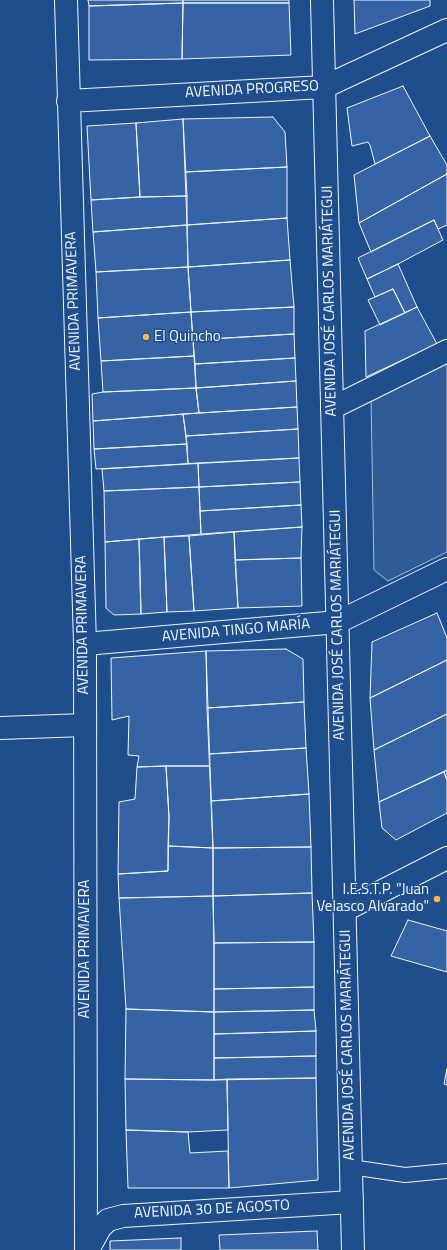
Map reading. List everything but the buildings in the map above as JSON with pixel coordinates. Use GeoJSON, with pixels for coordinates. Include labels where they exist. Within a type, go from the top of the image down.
{"type":"FeatureCollection","features":[{"type":"Feature","properties":{"kind":"street","name":"AVENIDA PRIMAVERA"},"geometry":{"type":"LineString","coordinates":[[66,0],[85,644],[87,1250]]}},
{"type":"Feature","properties":{"kind":"street","name":"AVENIDA JOSÉ CARLOS MARIÁTEGUI"},"geometry":{"type":"LineString","coordinates":[[322,0],[353,1250]]}},
{"type":"Feature","properties":{"kind":"street","name":"AVENIDA PROGRESO"},"geometry":{"type":"LineString","coordinates":[[68,101],[324,87],[447,30]]}},
{"type":"Feature","properties":{"kind":"street"},"geometry":{"type":"LineString","coordinates":[[332,408],[447,351]]}},
{"type":"Feature","properties":{"kind":"street","name":"AVENIDA TINGO MARÍA"},"geometry":{"type":"LineString","coordinates":[[85,644],[338,622],[447,569]]}},
{"type":"Feature","properties":{"kind":"street"},"geometry":{"type":"LineString","coordinates":[[0,728],[85,725]]}},
{"type":"Feature","properties":{"kind":"street"},"geometry":{"type":"LineString","coordinates":[[345,910],[447,858]]}},
{"type":"Feature","properties":{"kind":"street","name":"AVENIDA 30 DE AGOSTO"},"geometry":{"type":"LineString","coordinates":[[87,1250],[100,1228],[108,1220],[123,1216],[352,1202]]}},
{"type":"Feature","properties":{"kind":"lane"},"geometry":{"type":"LineString","coordinates":[[351,1167],[405,1175],[447,1171]]}},
{"type":"Feature","properties":{"kind":"shaded area"},"geometry":{"type":"Polygon","coordinates":[[[447,360],[447,552],[388,581],[374,570],[371,397],[447,360]]]}},
{"type":"Feature","properties":{"kind":"place","name":"El Quincho"},"geometry":{"type":"Point","coordinates":[146,337]}},
{"type":"Feature","properties":{"kind":"place","name":"I.E.S.T.P. \"Juan Velasco Alvarado\""},"geometry":{"type":"Point","coordinates":[437,899]}}]}
